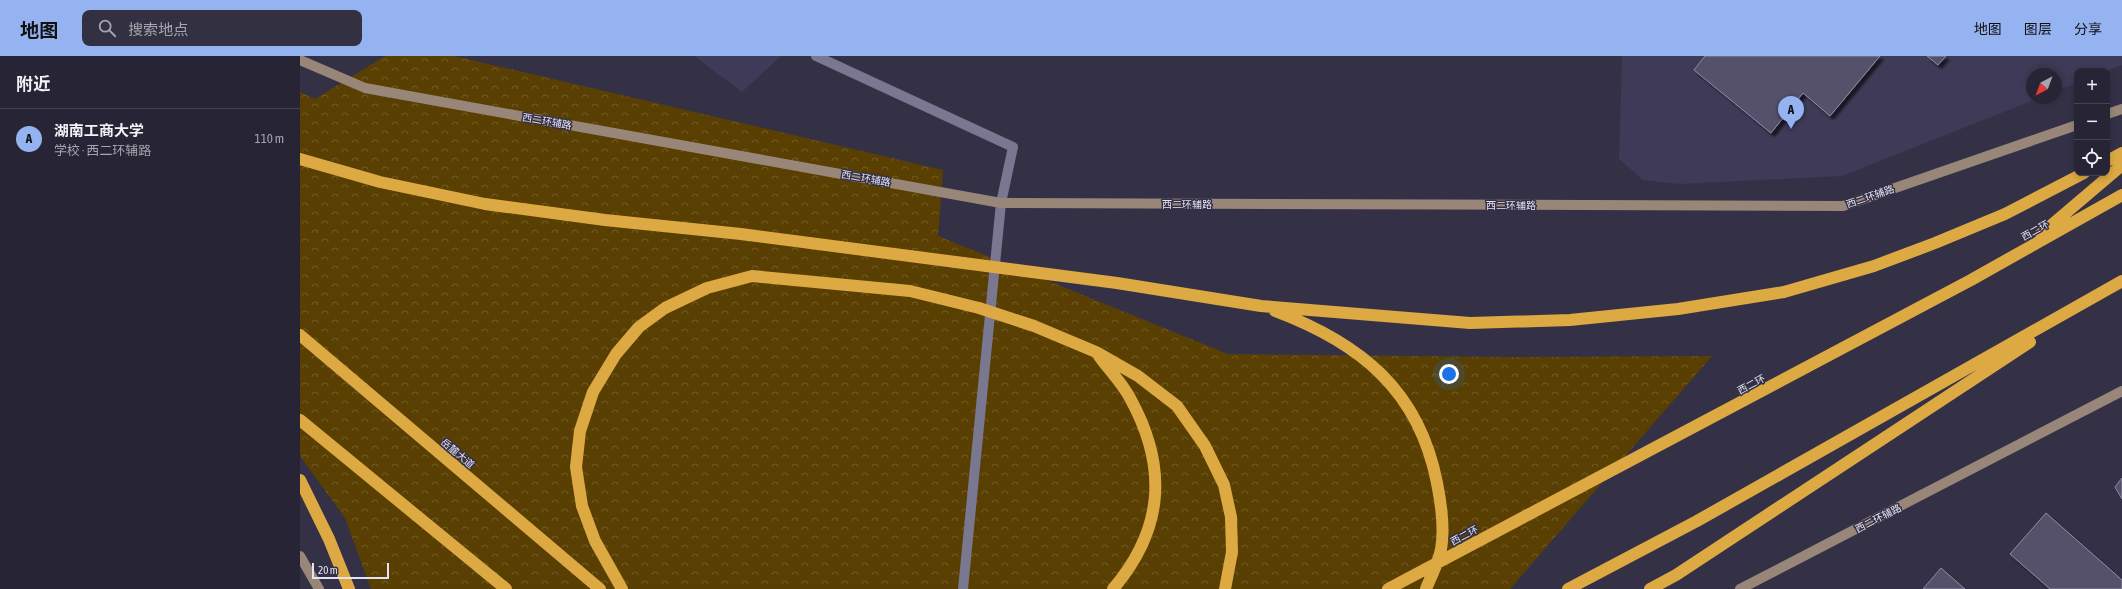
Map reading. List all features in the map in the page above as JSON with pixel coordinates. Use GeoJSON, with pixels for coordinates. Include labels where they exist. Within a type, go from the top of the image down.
{"type":"FeatureCollection","features":[{"type":"Feature","properties":{"kind":"highway"},"geometry":{"type":"LineString","coordinates":[[2110,159],[2122,153]]}},
{"type":"Feature","properties":{"kind":"highway"},"geometry":{"type":"LineString","coordinates":[[300,159],[380,182],[485,204],[606,220],[741,234],[1117,283],[1261,306],[1375,314],[1470,323],[1570,320],[1678,309],[1784,292],[1874,266],[1935,243],[2005,214],[2078,176]]}},
{"type":"Feature","properties":{"kind":"highway"},"geometry":{"type":"LineString","coordinates":[[2018,253],[2122,165]]}},
{"type":"Feature","properties":{"kind":"highway","name":"西二环"},"geometry":{"type":"LineString","coordinates":[[1388,589],[1748,399],[2122,195]]}},
{"type":"Feature","properties":{"kind":"highway"},"geometry":{"type":"LineString","coordinates":[[622,589],[595,541],[582,506],[576,467],[580,431],[593,392],[616,354],[640,327],[665,308],[707,288],[752,276],[910,291],[979,308],[1034,326],[1096,352],[1138,376],[1177,406],[1205,446],[1224,485],[1231,517],[1232,552],[1225,589]]}},
{"type":"Feature","properties":{"kind":"highway"},"geometry":{"type":"LineString","coordinates":[[1568,589],[1697,521],[2120,283]]}},
{"type":"Feature","properties":{"kind":"highway"},"geometry":{"type":"LineString","coordinates":[[1650,589],[1683,571],[2120,283]]}},
{"type":"Feature","properties":{"kind":"highway"},"geometry":{"type":"LineString","coordinates":[[1261,306],[1297,320],[1334,338],[1368,362],[1398,391],[1420,426],[1433,462],[1441,505],[1441,549],[1426,589]]}},
{"type":"Feature","properties":{"kind":"highway","name":"岳麓大道"},"geometry":{"type":"LineString","coordinates":[[300,335],[600,589]]}},
{"type":"Feature","properties":{"kind":"highway"},"geometry":{"type":"LineString","coordinates":[[1096,352],[1130,397],[1146,431],[1154,464],[1154,510],[1148,534],[1138,555],[1113,589]]}},
{"type":"Feature","properties":{"kind":"highway"},"geometry":{"type":"LineString","coordinates":[[300,420],[506,589]]}},
{"type":"Feature","properties":{"kind":"highway"},"geometry":{"type":"LineString","coordinates":[[300,480],[329,539],[349,589]]}},
{"type":"Feature","properties":{"kind":"street"},"geometry":{"type":"LineString","coordinates":[[816,56],[1013,147],[1001,203],[963,589]]}},
{"type":"Feature","properties":{"kind":"street","name":"西二环辅路"},"geometry":{"type":"LineString","coordinates":[[300,60],[365,88],[1001,203],[1843,206],[2074,126]]}},
{"type":"Feature","properties":{"kind":"street"},"geometry":{"type":"LineString","coordinates":[[2110,113],[2122,109]]}},
{"type":"Feature","properties":{"kind":"street","name":"西二环辅路"},"geometry":{"type":"LineString","coordinates":[[1740,589],[2122,391]]}},
{"type":"Feature","properties":{"kind":"street"},"geometry":{"type":"LineString","coordinates":[[300,556],[319,589]]}},
{"type":"Feature","properties":{"kind":"shaded area"},"geometry":{"type":"Polygon","coordinates":[[[694,56],[781,56],[742,92],[694,56]]]}},
{"type":"Feature","properties":{"kind":"shaded area"},"geometry":{"type":"Polygon","coordinates":[[[1622,56],[2122,56],[2122,65],[2110,70],[2110,68],[2074,68],[2074,84],[2062,89],[2062,68],[2026,68],[2026,103],[1842,176],[1680,184],[1643,180],[1619,159],[1622,56]]]}},
{"type":"Feature","properties":{"kind":"green space"},"geometry":{"type":"Polygon","coordinates":[[[385,56],[454,56],[943,170],[938,236],[1228,354],[1506,357],[1712,356],[1510,589],[371,589],[345,518],[300,456],[300,92],[315,99],[385,56]]]}},
{"type":"Feature","properties":{"kind":"building"},"geometry":{"type":"Polygon","coordinates":[[[1705,56],[1880,56],[1830,116],[1803,93],[1771,133],[1694,70],[1705,56]]]}},
{"type":"Feature","properties":{"kind":"building"},"geometry":{"type":"Polygon","coordinates":[[[1927,56],[1946,56],[1938,65],[1927,56]]]}},
{"type":"Feature","properties":{"kind":"building"},"geometry":{"type":"Polygon","coordinates":[[[2122,478],[2122,499],[2115,487],[2122,478]]]}},
{"type":"Feature","properties":{"kind":"building"},"geometry":{"type":"Polygon","coordinates":[[[2046,513],[2122,580],[2122,589],[2050,589],[2010,554],[2046,513]]]}},
{"type":"Feature","properties":{"kind":"building"},"geometry":{"type":"Polygon","coordinates":[[[1941,568],[1965,589],[1923,589],[1941,568]]]}},
{"type":"Feature","properties":{"kind":"place","name":"湖南工商大学"},"geometry":{"type":"Point","coordinates":[1791,129]}}]}
